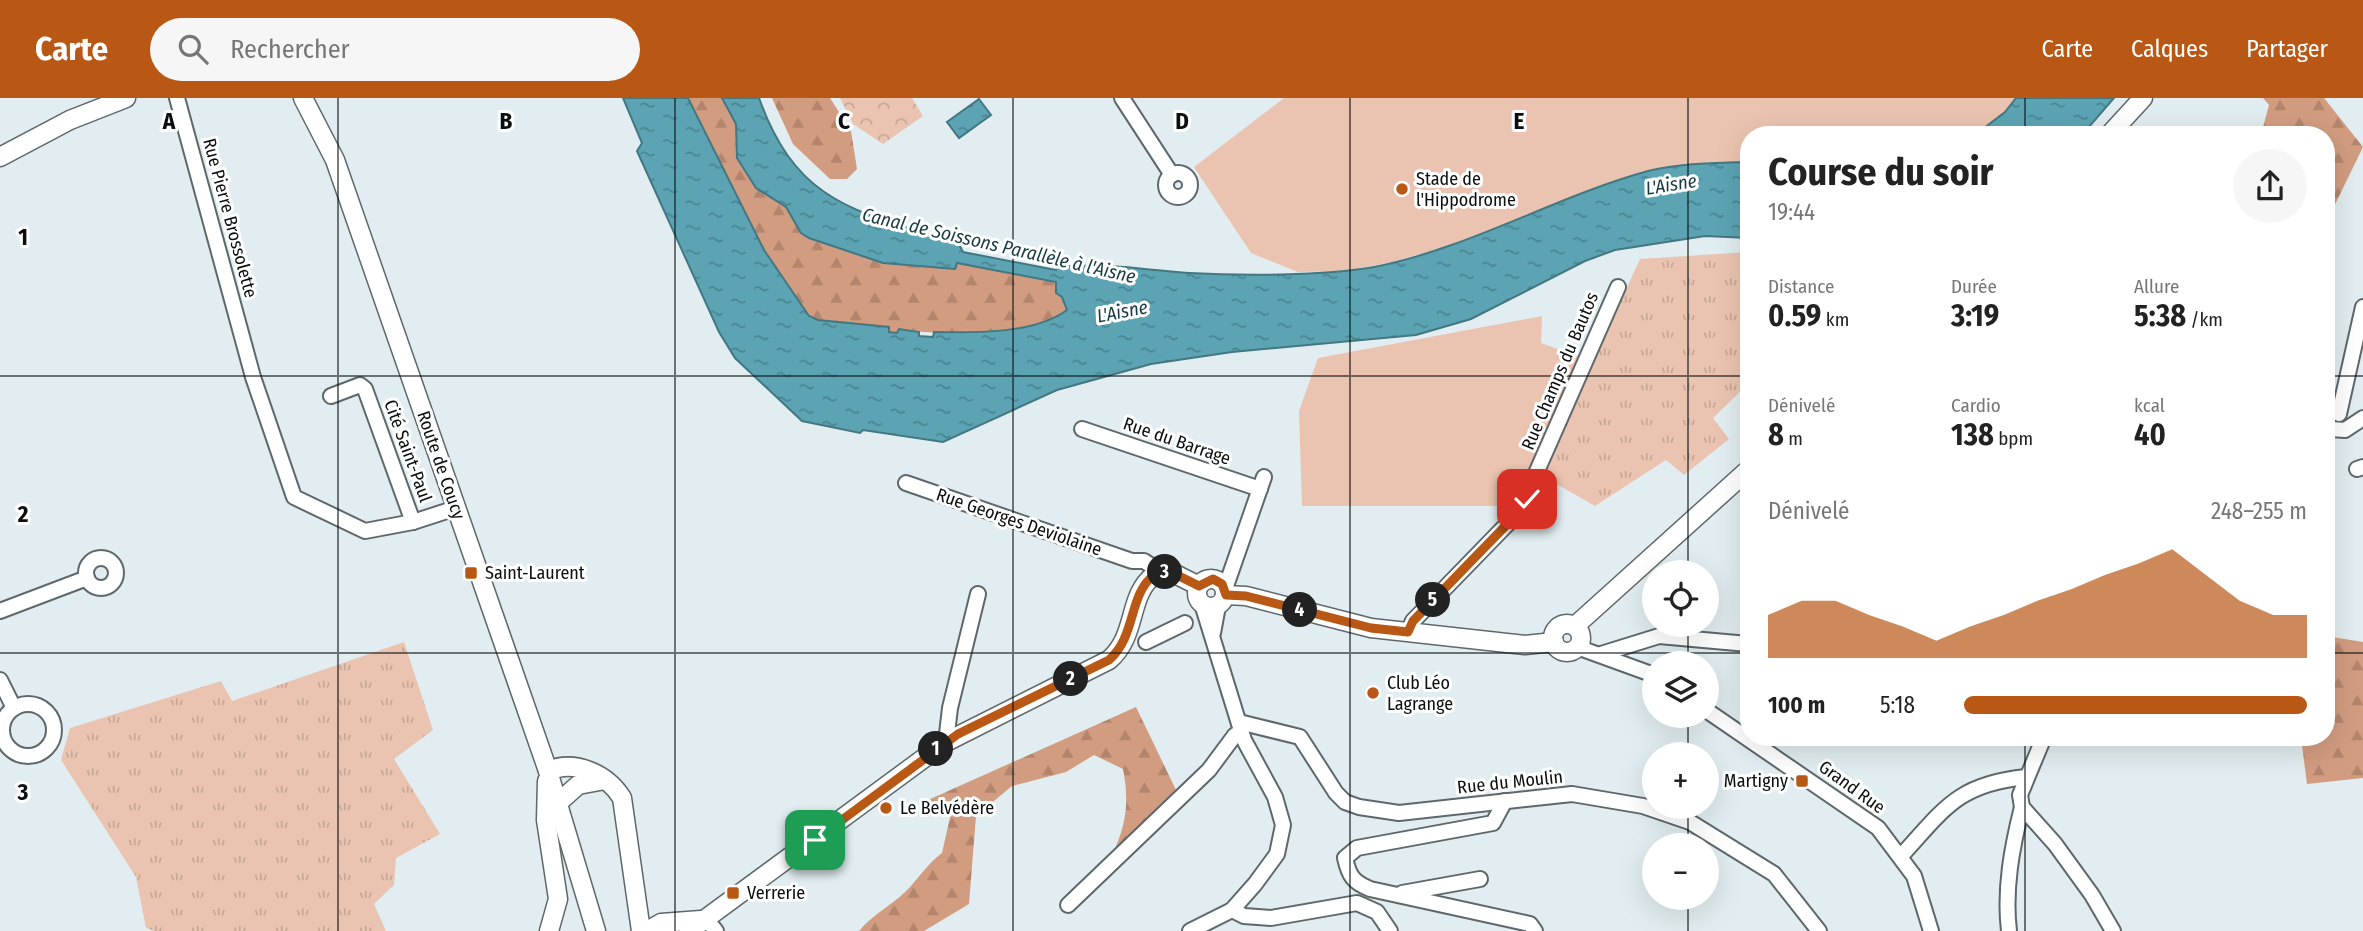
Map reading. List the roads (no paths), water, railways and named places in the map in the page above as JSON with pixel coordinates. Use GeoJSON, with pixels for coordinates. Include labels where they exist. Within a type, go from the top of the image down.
{"type":"FeatureCollection","features":[{"type":"Feature","properties":{"kind":"main road"},"geometry":{"type":"LineString","coordinates":[[0,149],[126,98]]}},
{"type":"Feature","properties":{"kind":"main road","name":"Route de Coucy"},"geometry":{"type":"LineString","coordinates":[[303,98],[335,160]]}},
{"type":"Feature","properties":{"kind":"main road","name":"Route de Coucy"},"geometry":{"type":"LineString","coordinates":[[315,98],[327,125],[335,160],[548,771],[596,931]]}},
{"type":"Feature","properties":{"kind":"main road"},"geometry":{"type":"LineString","coordinates":[[2118,126],[2145,98]]}},
{"type":"Feature","properties":{"kind":"main road"},"geometry":{"type":"LineString","coordinates":[[2126,126],[2145,98]]}},
{"type":"Feature","properties":{"kind":"main road"},"geometry":{"type":"LineString","coordinates":[[0,157],[70,120]]}},
{"type":"Feature","properties":{"kind":"main road"},"geometry":{"type":"LineString","coordinates":[[1575,626],[1581,634],[1577,647],[1564,651],[1554,642],[1555,632],[1561,625],[1575,626],[1740,477]]}},
{"type":"Feature","properties":{"kind":"main road","name":"Rue Georges Deviolaine"},"geometry":{"type":"LineString","coordinates":[[1162,573],[1171,572],[1214,596],[1246,596],[1371,628],[1525,645],[1554,642]]}},
{"type":"Feature","properties":{"kind":"main road"},"geometry":{"type":"LineString","coordinates":[[689,931],[711,925],[946,742],[1109,660],[1126,640],[1145,583],[1162,573]]}},
{"type":"Feature","properties":{"kind":"main road"},"geometry":{"type":"LineString","coordinates":[[549,931],[558,899],[546,820],[548,771],[565,766],[579,768],[606,780],[622,798],[641,931]]}},
{"type":"Feature","properties":{"kind":"main road"},"geometry":{"type":"LineString","coordinates":[[558,803],[578,785],[606,780]]}},
{"type":"Feature","properties":{"kind":"main road"},"geometry":{"type":"LineString","coordinates":[[634,894],[656,928],[711,925]]}},
{"type":"Feature","properties":{"kind":"street","name":"Rue Pierre Brossolette"},"geometry":{"type":"LineString","coordinates":[[177,98],[245,348],[294,497],[365,531],[413,522]]}},
{"type":"Feature","properties":{"kind":"street"},"geometry":{"type":"LineString","coordinates":[[1122,98],[1171,175]]}},
{"type":"Feature","properties":{"kind":"street","name":"Rue Champs du Bautos"},"geometry":{"type":"LineString","coordinates":[[1408,632],[1413,621],[1519,512],[1618,288]]}},
{"type":"Feature","properties":{"kind":"street"},"geometry":{"type":"LineString","coordinates":[[2335,405],[2363,307]]}},
{"type":"Feature","properties":{"kind":"street","name":"Cité Saint-Paul"},"geometry":{"type":"LineString","coordinates":[[331,396],[360,386],[365,388],[413,522]]}},
{"type":"Feature","properties":{"kind":"street"},"geometry":{"type":"LineString","coordinates":[[2335,415],[2363,408]]}},
{"type":"Feature","properties":{"kind":"street"},"geometry":{"type":"LineString","coordinates":[[2335,429],[2345,430],[2363,418]]}},
{"type":"Feature","properties":{"kind":"street","name":"Rue du Barrage"},"geometry":{"type":"LineString","coordinates":[[1082,429],[1262,483],[1214,596]]}},
{"type":"Feature","properties":{"kind":"street","name":"Rue Georges Deviolaine"},"geometry":{"type":"LineString","coordinates":[[906,482],[1132,561],[1144,561],[1162,573]]}},
{"type":"Feature","properties":{"kind":"street"},"geometry":{"type":"LineString","coordinates":[[413,522],[456,508]]}},
{"type":"Feature","properties":{"kind":"street"},"geometry":{"type":"LineString","coordinates":[[1132,561],[1145,583]]}},
{"type":"Feature","properties":{"kind":"street"},"geometry":{"type":"LineString","coordinates":[[0,611],[87,578]]}},
{"type":"Feature","properties":{"kind":"street"},"geometry":{"type":"LineString","coordinates":[[946,742],[950,708],[978,594]]}},
{"type":"Feature","properties":{"kind":"street"},"geometry":{"type":"LineString","coordinates":[[1190,931],[1232,910],[1277,854],[1283,825],[1275,797],[1240,727],[1213,634],[1214,596]]}},
{"type":"Feature","properties":{"kind":"street"},"geometry":{"type":"LineString","coordinates":[[1146,642],[1185,623]]}},
{"type":"Feature","properties":{"kind":"street"},"geometry":{"type":"LineString","coordinates":[[1601,654],[1659,636],[1740,643]]}},
{"type":"Feature","properties":{"kind":"street"},"geometry":{"type":"LineString","coordinates":[[1577,647],[1642,670]]}},
{"type":"Feature","properties":{"kind":"street"},"geometry":{"type":"LineString","coordinates":[[0,680],[14,708]]}},
{"type":"Feature","properties":{"kind":"street"},"geometry":{"type":"LineString","coordinates":[[30,704],[45,710],[53,723],[54,732],[42,752],[34,755],[18,753],[2,747],[2,726],[14,708],[30,704]]}},
{"type":"Feature","properties":{"kind":"street","name":"Grand Rue"},"geometry":{"type":"LineString","coordinates":[[1719,719],[1740,733]]}},
{"type":"Feature","properties":{"kind":"street"},"geometry":{"type":"LineString","coordinates":[[1068,905],[1209,770],[1240,727]]}},
{"type":"Feature","properties":{"kind":"street","name":"Rue du Moulin"},"geometry":{"type":"LineString","coordinates":[[1240,727],[1300,737],[1336,793],[1345,802],[1359,807],[1399,813],[1572,794],[1643,806],[1690,822],[1774,874],[1819,931]]}},
{"type":"Feature","properties":{"kind":"street","name":"Grand Rue"},"geometry":{"type":"LineString","coordinates":[[1760,746],[1878,828],[1914,876],[1931,931]]}},
{"type":"Feature","properties":{"kind":"street"},"geometry":{"type":"LineString","coordinates":[[2009,931],[2006,907],[2011,855],[2022,807],[2020,795],[2040,746]]}},
{"type":"Feature","properties":{"kind":"street"},"geometry":{"type":"LineString","coordinates":[[1901,856],[1962,794],[2000,780],[2026,777]]}},
{"type":"Feature","properties":{"kind":"street"},"geometry":{"type":"LineString","coordinates":[[1505,801],[1496,820],[1484,826],[1350,851],[1345,858],[1350,876],[1364,886],[1530,924],[1535,931]]}},
{"type":"Feature","properties":{"kind":"street"},"geometry":{"type":"LineString","coordinates":[[2022,807],[2062,854],[2092,895],[2113,931]]}},
{"type":"Feature","properties":{"kind":"street"},"geometry":{"type":"LineString","coordinates":[[1393,894],[1480,879]]}},
{"type":"Feature","properties":{"kind":"street"},"geometry":{"type":"LineString","coordinates":[[1232,910],[1244,916],[1270,918],[1357,903],[1377,912],[1390,931]]}},
{"type":"Feature","properties":{"kind":"water","name":"L'Aisne"},"geometry":{"type":"Polygon","coordinates":[[[623,98],[688,98],[764,250],[809,316],[818,320],[889,327],[889,332],[897,333],[899,329],[919,332],[919,336],[933,337],[934,332],[985,332],[1021,328],[1054,318],[1067,310],[1062,297],[1056,293],[1056,282],[957,263],[955,269],[883,263],[809,238],[801,233],[786,207],[756,188],[737,158],[736,124],[722,98],[759,98],[775,134],[793,162],[813,183],[836,200],[891,223],[959,244],[963,252],[1056,270],[1057,267],[1090,265],[1257,275],[1307,274],[1374,267],[1444,248],[1579,194],[1648,171],[1711,163],[1740,162],[1740,238],[1705,236],[1615,250],[1585,261],[1471,319],[1416,335],[1232,352],[1151,364],[1057,390],[943,442],[863,430],[860,433],[802,421],[735,358],[719,332],[637,151],[642,143],[623,98]]]}},
{"type":"Feature","properties":{"kind":"water"},"geometry":{"type":"Polygon","coordinates":[[[2016,98],[2114,98],[2090,126],[1987,126],[2005,112],[2016,98]]]}},
{"type":"Feature","properties":{"kind":"water"},"geometry":{"type":"Polygon","coordinates":[[[979,99],[991,115],[959,138],[947,122],[979,99]]]}},
{"type":"Feature","properties":{"kind":"place","name":"Stade de l'Hippodrome"},"geometry":{"type":"Point","coordinates":[1402,189]}},
{"type":"Feature","properties":{"kind":"place","name":"Saint-Laurent"},"geometry":{"type":"Point","coordinates":[471,573]}},
{"type":"Feature","properties":{"kind":"place","name":"Club Léo Lagrange"},"geometry":{"type":"Point","coordinates":[1373,693]}},
{"type":"Feature","properties":{"kind":"place","name":"Martigny"},"geometry":{"type":"Point","coordinates":[1802,781]}},
{"type":"Feature","properties":{"kind":"place","name":"Le Belvédère"},"geometry":{"type":"Point","coordinates":[886,808]}},
{"type":"Feature","properties":{"kind":"place","name":"Verrerie"},"geometry":{"type":"Point","coordinates":[733,893]}},
{"type":"Feature","properties":{"kind":"water label","name":"Canal de Soissons Parallèle à l'Aisne"},"geometry":{"type":"Point","coordinates":[999,245]}}]}
